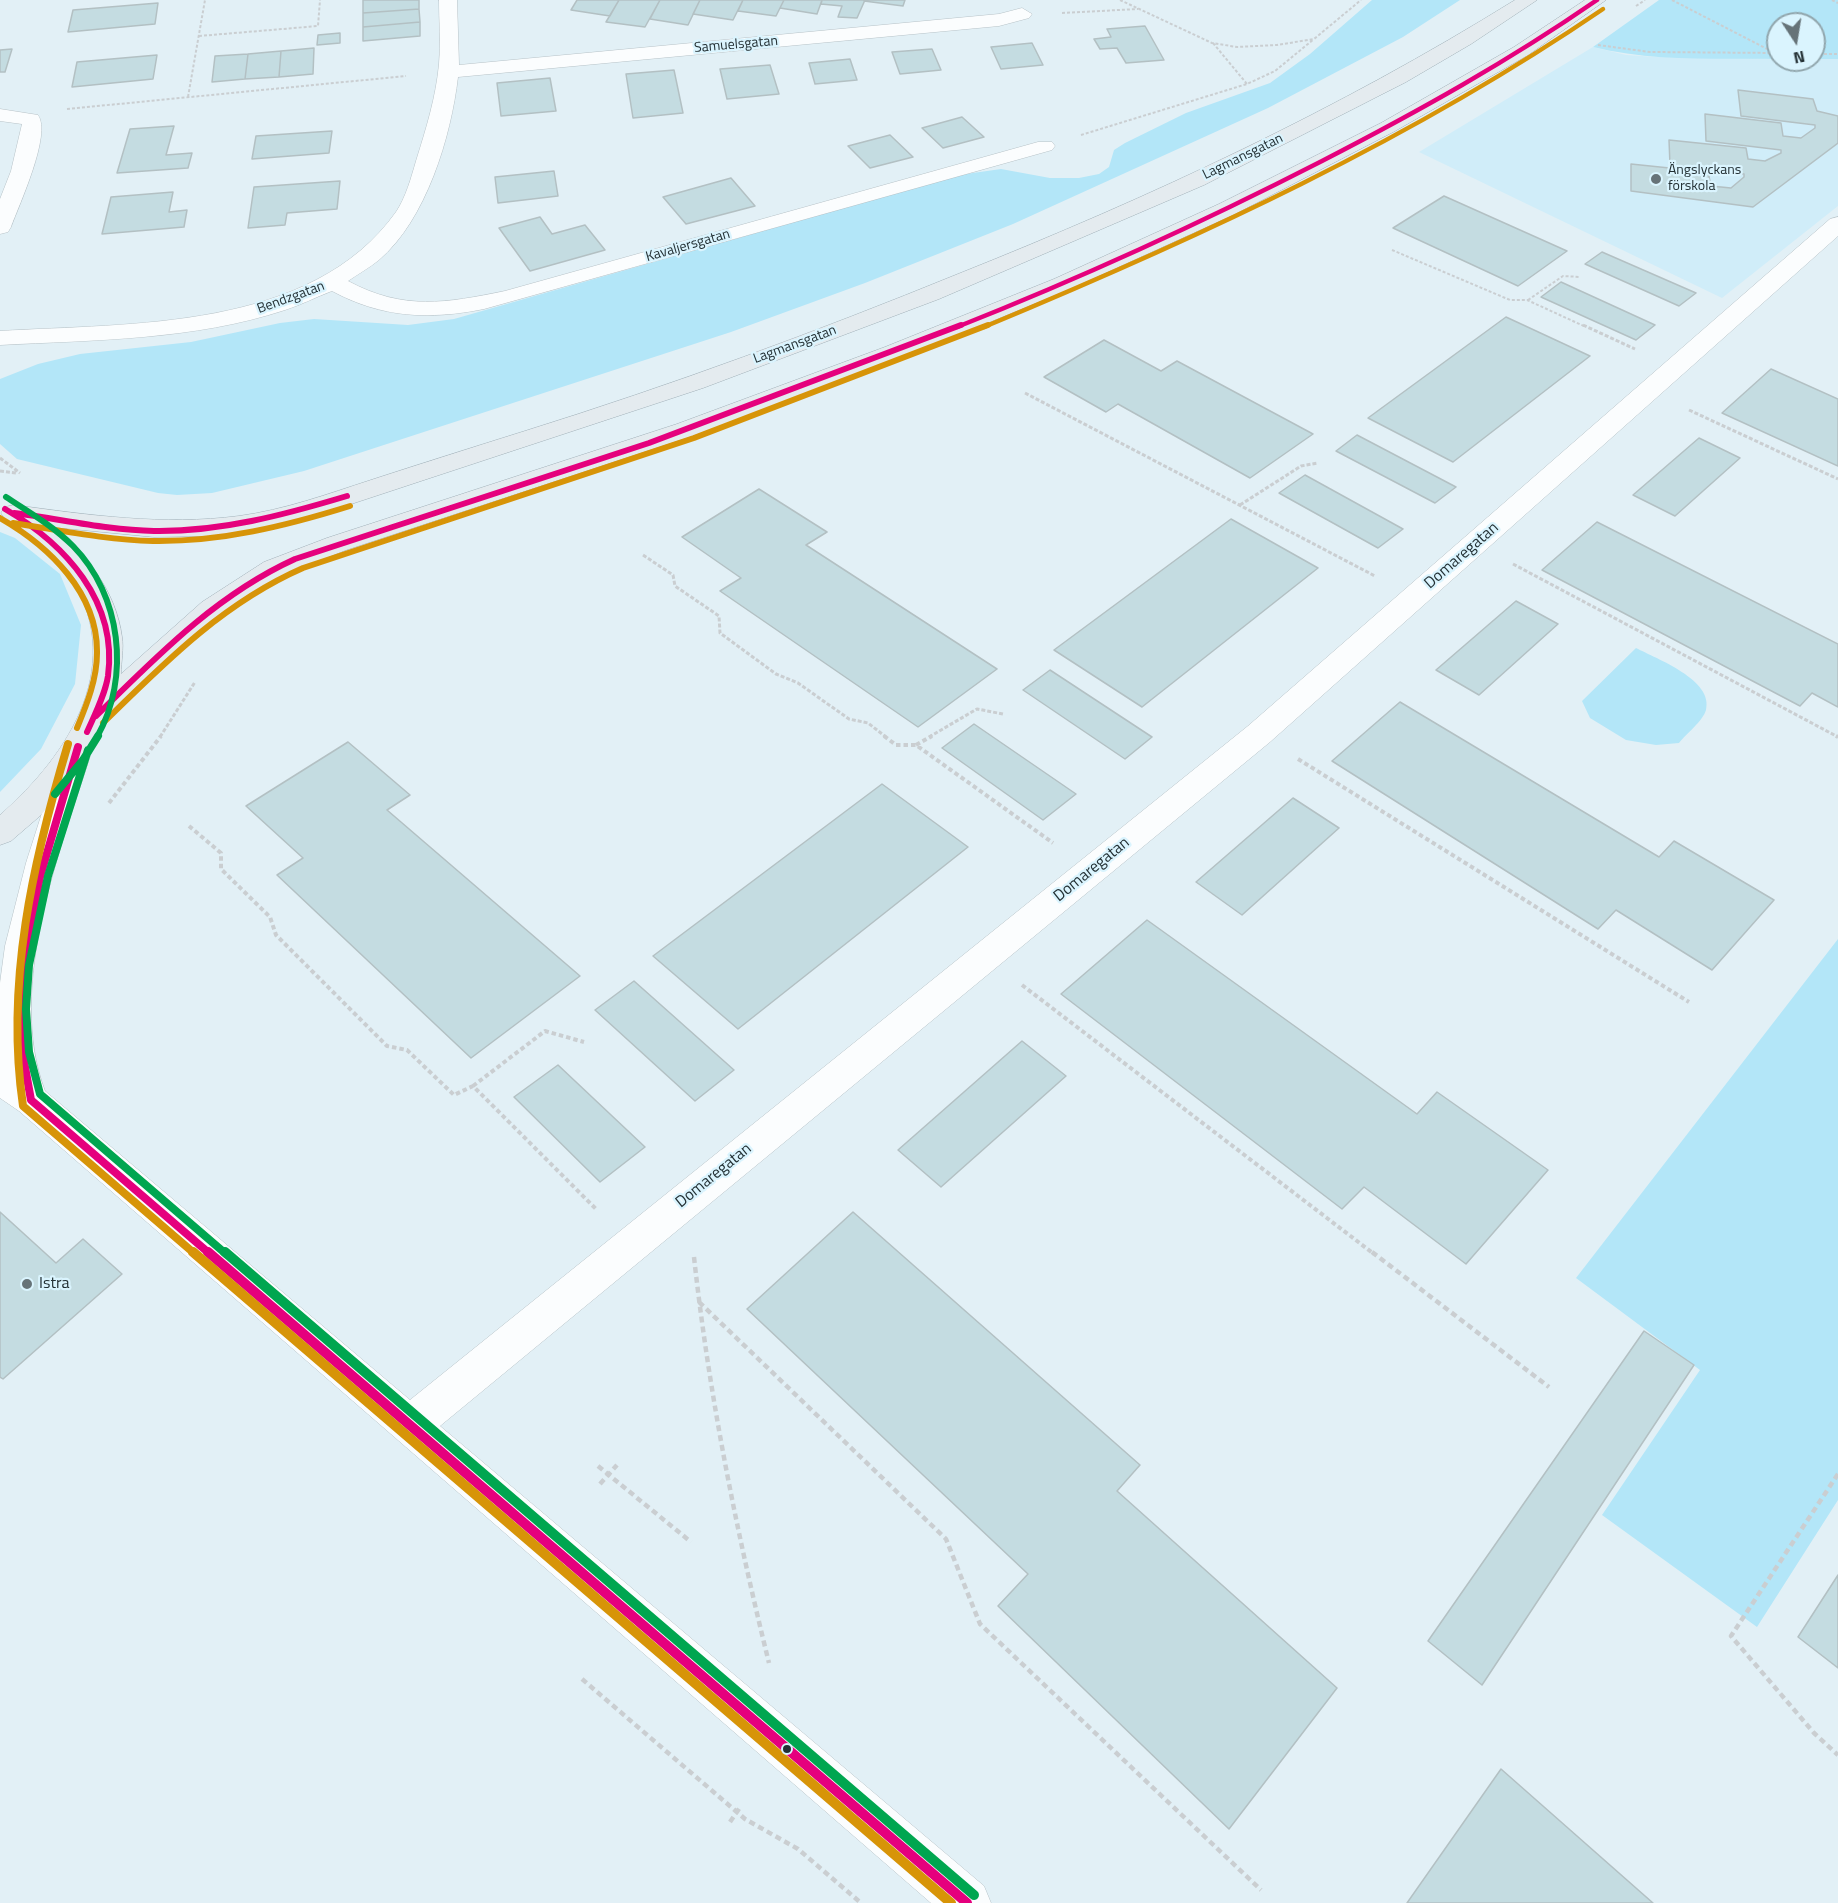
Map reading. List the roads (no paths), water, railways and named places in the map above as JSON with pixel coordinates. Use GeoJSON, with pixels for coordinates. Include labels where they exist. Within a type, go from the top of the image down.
{"type":"FeatureCollection","features":[{"type":"Feature","properties":{"kind":"main road","name":"Lagmansgatan"},"geometry":{"type":"LineString","coordinates":[[7,509],[154,531],[240,524],[320,505],[587,420],[875,316],[1073,236],[1228,165],[1356,101],[1528,0]]}},
{"type":"Feature","properties":{"kind":"main road"},"geometry":{"type":"LineString","coordinates":[[96,716],[202,616],[260,576],[331,547],[722,417],[853,369],[1085,273],[1190,226],[1345,150],[1484,73],[1597,0]]}},
{"type":"Feature","properties":{"kind":"main road"},"geometry":{"type":"LineString","coordinates":[[0,833],[50,784],[78,747],[96,716],[108,673],[110,654],[108,631],[101,606],[77,564],[56,545],[7,509]]}},
{"type":"Feature","properties":{"kind":"street","name":"Bendzgatan"},"geometry":{"type":"LineString","coordinates":[[0,338],[214,320],[297,299],[357,268],[376,251],[405,215],[416,194],[436,129],[448,72],[448,0]]}},
{"type":"Feature","properties":{"kind":"street","name":"Samuelsgatan"},"geometry":{"type":"LineString","coordinates":[[448,72],[988,21],[1022,14]]}},
{"type":"Feature","properties":{"kind":"street"},"geometry":{"type":"LineString","coordinates":[[0,116],[25,117],[31,119],[32,124],[29,143],[0,227]]}},
{"type":"Feature","properties":{"kind":"street","name":"Kavaljersgatan"},"geometry":{"type":"LineString","coordinates":[[332,282],[378,306],[409,311],[457,308],[509,297],[1045,146]]}},
{"type":"Feature","properties":{"kind":"street","name":"Domaregatan"},"geometry":{"type":"LineString","coordinates":[[410,1425],[1259,734],[1678,368],[1838,224]]}},
{"type":"Feature","properties":{"kind":"street"},"geometry":{"type":"LineString","coordinates":[[78,747],[41,866],[22,946],[15,1022],[20,1065],[15,1090],[555,1547],[967,1903]]}},
{"type":"Feature","properties":{"kind":"place","name":"Ängslyckans förskola"},"geometry":{"type":"Point","coordinates":[1656,179]}},
{"type":"Feature","properties":{"kind":"place","name":"Istra"},"geometry":{"type":"Point","coordinates":[27,1284]}}]}
